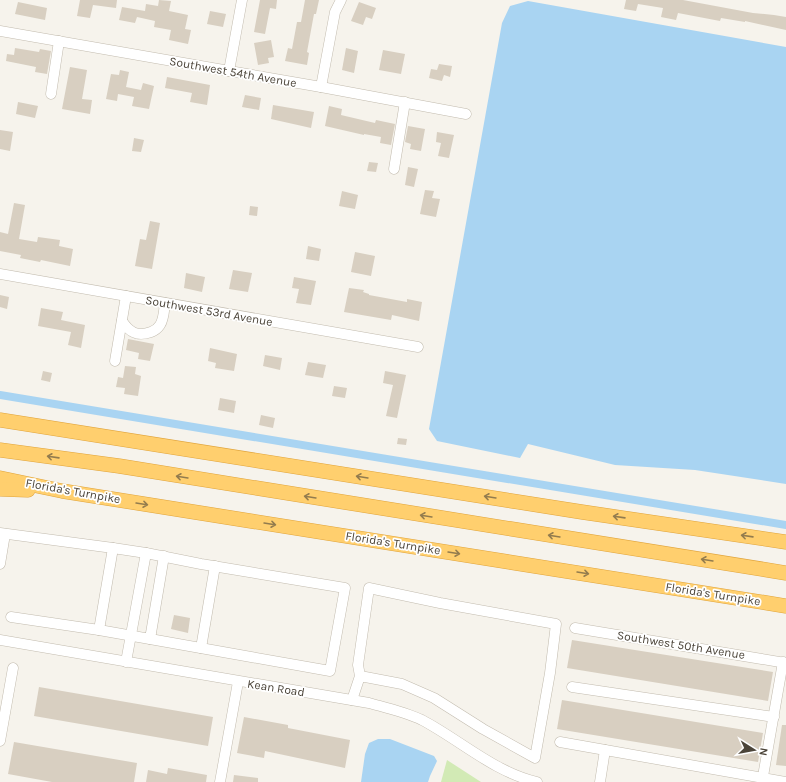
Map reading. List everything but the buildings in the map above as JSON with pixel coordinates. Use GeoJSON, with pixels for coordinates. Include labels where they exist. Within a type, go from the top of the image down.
{"type":"FeatureCollection","features":[{"type":"Feature","properties":{"kind":"highway"},"geometry":{"type":"LineString","coordinates":[[0,420],[582,512],[786,542]]}},
{"type":"Feature","properties":{"kind":"highway"},"geometry":{"type":"LineString","coordinates":[[0,450],[126,468],[786,573]]}},
{"type":"Feature","properties":{"kind":"highway","name":"Florida's Turnpike"},"geometry":{"type":"LineString","coordinates":[[0,478],[62,491],[786,606]]}},
{"type":"Feature","properties":{"kind":"highway"},"geometry":{"type":"LineString","coordinates":[[0,489],[62,491]]}},
{"type":"Feature","properties":{"kind":"street"},"geometry":{"type":"LineString","coordinates":[[229,71],[242,0]]}},
{"type":"Feature","properties":{"kind":"street"},"geometry":{"type":"LineString","coordinates":[[321,87],[335,12],[341,0]]}},
{"type":"Feature","properties":{"kind":"street","name":"Southwest 54th Avenue"},"geometry":{"type":"LineString","coordinates":[[0,31],[466,114]]}},
{"type":"Feature","properties":{"kind":"street"},"geometry":{"type":"LineString","coordinates":[[51,94],[59,41]]}},
{"type":"Feature","properties":{"kind":"street"},"geometry":{"type":"LineString","coordinates":[[394,169],[405,102]]}},
{"type":"Feature","properties":{"kind":"street","name":"Southwest 53rd Avenue"},"geometry":{"type":"LineString","coordinates":[[0,274],[418,347]]}},
{"type":"Feature","properties":{"kind":"street"},"geometry":{"type":"LineString","coordinates":[[115,361],[126,296]]}},
{"type":"Feature","properties":{"kind":"street"},"geometry":{"type":"LineString","coordinates":[[122,321],[126,328],[134,334],[144,334],[154,331],[162,322],[165,303]]}},
{"type":"Feature","properties":{"kind":"street"},"geometry":{"type":"LineString","coordinates":[[0,564],[2,533],[146,553],[345,588],[330,671],[132,635],[10,617]]}},
{"type":"Feature","properties":{"kind":"street"},"geometry":{"type":"LineString","coordinates":[[99,630],[113,548]]}},
{"type":"Feature","properties":{"kind":"street"},"geometry":{"type":"LineString","coordinates":[[126,662],[146,553]]}},
{"type":"Feature","properties":{"kind":"street"},"geometry":{"type":"LineString","coordinates":[[150,639],[164,556]]}},
{"type":"Feature","properties":{"kind":"street"},"geometry":{"type":"LineString","coordinates":[[201,648],[215,566]]}},
{"type":"Feature","properties":{"kind":"street"},"geometry":{"type":"LineString","coordinates":[[352,700],[360,676],[358,665],[369,588],[440,603],[556,624],[550,673],[535,758],[483,729],[434,698],[402,684],[360,676]]}},
{"type":"Feature","properties":{"kind":"street","name":"Southwest 50th Avenue"},"geometry":{"type":"LineString","coordinates":[[575,628],[784,663]]}},
{"type":"Feature","properties":{"kind":"street","name":"Kean Road"},"geometry":{"type":"LineString","coordinates":[[0,640],[238,682],[369,703],[396,710],[421,720],[506,771],[537,782]]}},
{"type":"Feature","properties":{"kind":"street"},"geometry":{"type":"LineString","coordinates":[[763,780],[784,663]]}},
{"type":"Feature","properties":{"kind":"street"},"geometry":{"type":"LineString","coordinates":[[0,741],[13,668]]}},
{"type":"Feature","properties":{"kind":"street"},"geometry":{"type":"LineString","coordinates":[[220,782],[238,682]]}},
{"type":"Feature","properties":{"kind":"street"},"geometry":{"type":"LineString","coordinates":[[572,687],[774,717]]}},
{"type":"Feature","properties":{"kind":"street"},"geometry":{"type":"LineString","coordinates":[[560,742],[763,780],[786,782]]}},
{"type":"Feature","properties":{"kind":"street"},"geometry":{"type":"LineString","coordinates":[[600,782],[605,750]]}},
{"type":"Feature","properties":{"kind":"green space"},"geometry":{"type":"Polygon","coordinates":[[[447,760],[481,782],[441,782],[447,760]]]}},
{"type":"Feature","properties":{"kind":"water"},"geometry":{"type":"Polygon","coordinates":[[[528,1],[786,47],[786,484],[695,470],[615,465],[528,444],[520,458],[437,441],[429,429],[502,23],[510,6],[528,1]]]}},
{"type":"Feature","properties":{"kind":"water"},"geometry":{"type":"Polygon","coordinates":[[[378,739],[390,739],[434,756],[437,761],[428,782],[361,782],[365,754],[369,743],[378,739]]]}},
{"type":"Feature","properties":{"kind":"waterway"},"geometry":{"type":"LineString","coordinates":[[0,395],[786,525]]}}]}
